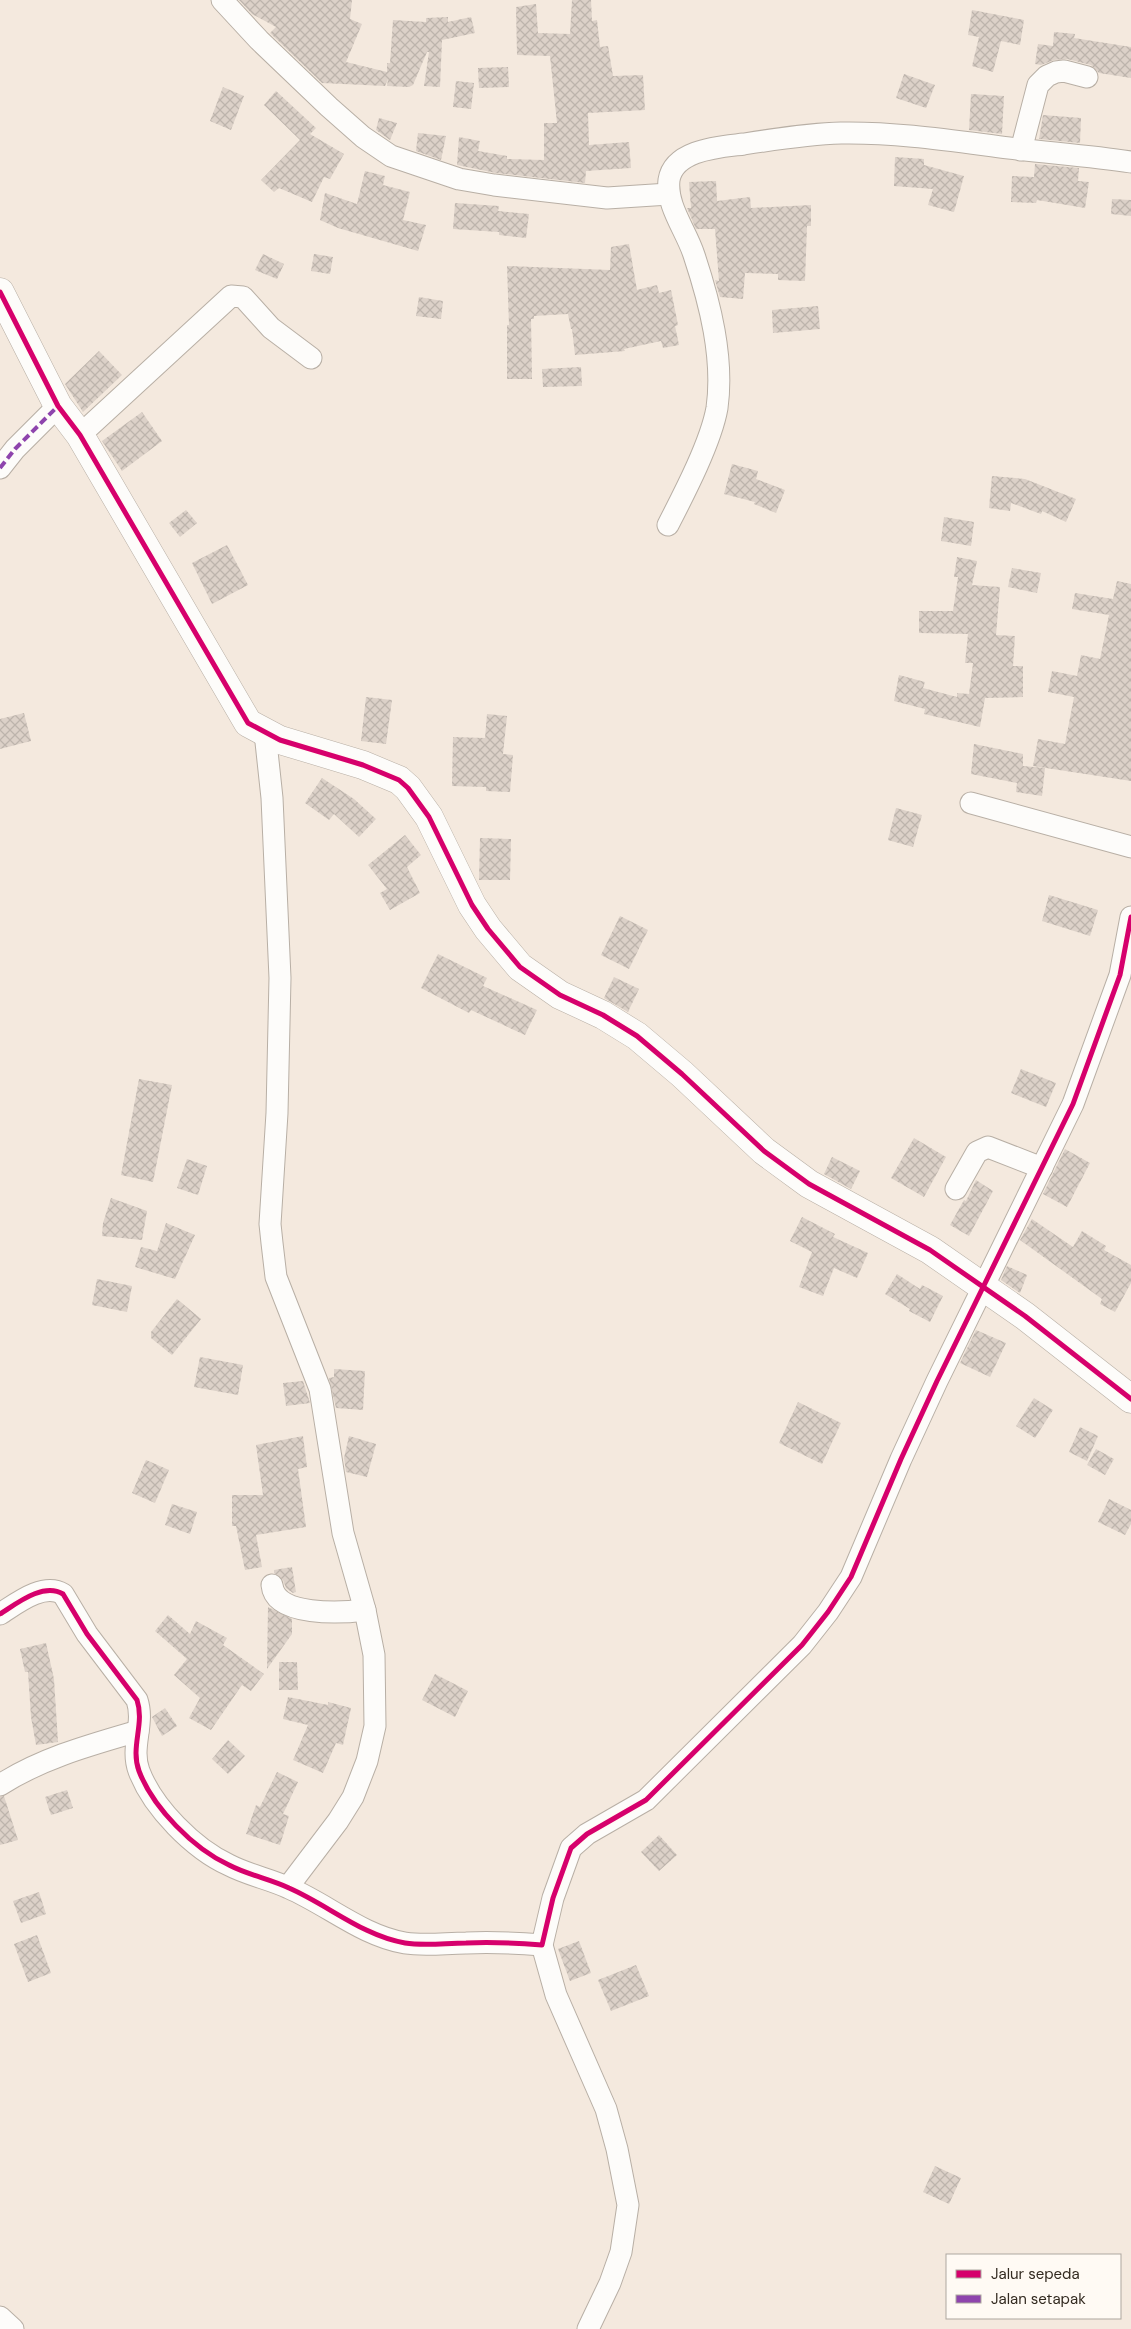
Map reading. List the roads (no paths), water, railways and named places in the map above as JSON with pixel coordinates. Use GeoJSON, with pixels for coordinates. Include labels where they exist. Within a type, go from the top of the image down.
{"type":"FeatureCollection","features":[{"type":"Feature","properties":{"kind":"street"},"geometry":{"type":"LineString","coordinates":[[222,0],[259,40],[329,107],[363,137],[391,156],[459,179],[494,185],[607,198],[668,194]]}},
{"type":"Feature","properties":{"kind":"street"},"geometry":{"type":"LineString","coordinates":[[1021,150],[1038,86],[1047,76],[1064,71],[1087,77]]}},
{"type":"Feature","properties":{"kind":"street"},"geometry":{"type":"LineString","coordinates":[[668,525],[681,500],[710,432],[716,410],[719,383],[714,332],[703,282],[693,252],[668,194],[673,169],[680,161],[713,148],[795,136],[842,133],[928,138],[1131,162]]}},
{"type":"Feature","properties":{"kind":"street"},"geometry":{"type":"LineString","coordinates":[[0,292],[58,406],[80,435],[246,718],[255,728],[363,765],[398,780],[408,788],[429,817],[472,905],[488,930],[520,967],[553,991],[603,1015],[637,1036],[682,1074],[764,1151],[809,1184],[930,1250],[984,1286],[1131,1399]]}},
{"type":"Feature","properties":{"kind":"street"},"geometry":{"type":"LineString","coordinates":[[80,435],[231,296],[243,297],[271,328],[310,358]]}},
{"type":"Feature","properties":{"kind":"street"},"geometry":{"type":"LineString","coordinates":[[0,468],[15,449],[58,406]]}},
{"type":"Feature","properties":{"kind":"street"},"geometry":{"type":"LineString","coordinates":[[265,733],[272,798],[280,978],[278,1113],[270,1224],[276,1277],[320,1389],[343,1534],[365,1610],[374,1655],[374,1726],[367,1761],[353,1796],[338,1821],[288,1887]]}},
{"type":"Feature","properties":{"kind":"street"},"geometry":{"type":"LineString","coordinates":[[971,803],[1131,847]]}},
{"type":"Feature","properties":{"kind":"street"},"geometry":{"type":"LineString","coordinates":[[588,2329],[610,2283],[622,2252],[628,2205],[617,2150],[606,2109],[556,1995],[542,1945],[553,1898],[571,1848],[587,1834],[646,1800],[802,1645],[828,1612],[851,1577],[901,1459],[1073,1104],[1098,1040],[1120,975],[1131,916]]}},
{"type":"Feature","properties":{"kind":"street"},"geometry":{"type":"LineString","coordinates":[[956,1189],[977,1152],[988,1147],[1042,1168]]}},
{"type":"Feature","properties":{"kind":"street"},"geometry":{"type":"LineString","coordinates":[[272,1585],[276,1597],[285,1605],[331,1612],[365,1610]]}},
{"type":"Feature","properties":{"kind":"street"},"geometry":{"type":"LineString","coordinates":[[0,1614],[31,1595],[56,1590],[63,1594],[87,1634],[137,1700],[140,1713],[135,1745],[139,1772],[158,1805],[175,1825],[196,1844],[227,1865],[288,1887],[367,1930],[405,1943],[542,1945]]}},
{"type":"Feature","properties":{"kind":"street"},"geometry":{"type":"LineString","coordinates":[[0,1785],[32,1766],[81,1747],[138,1731]]}},
{"type":"Feature","properties":{"kind":"street"},"geometry":{"type":"LineString","coordinates":[[0,2317],[13,2329]]}}]}
